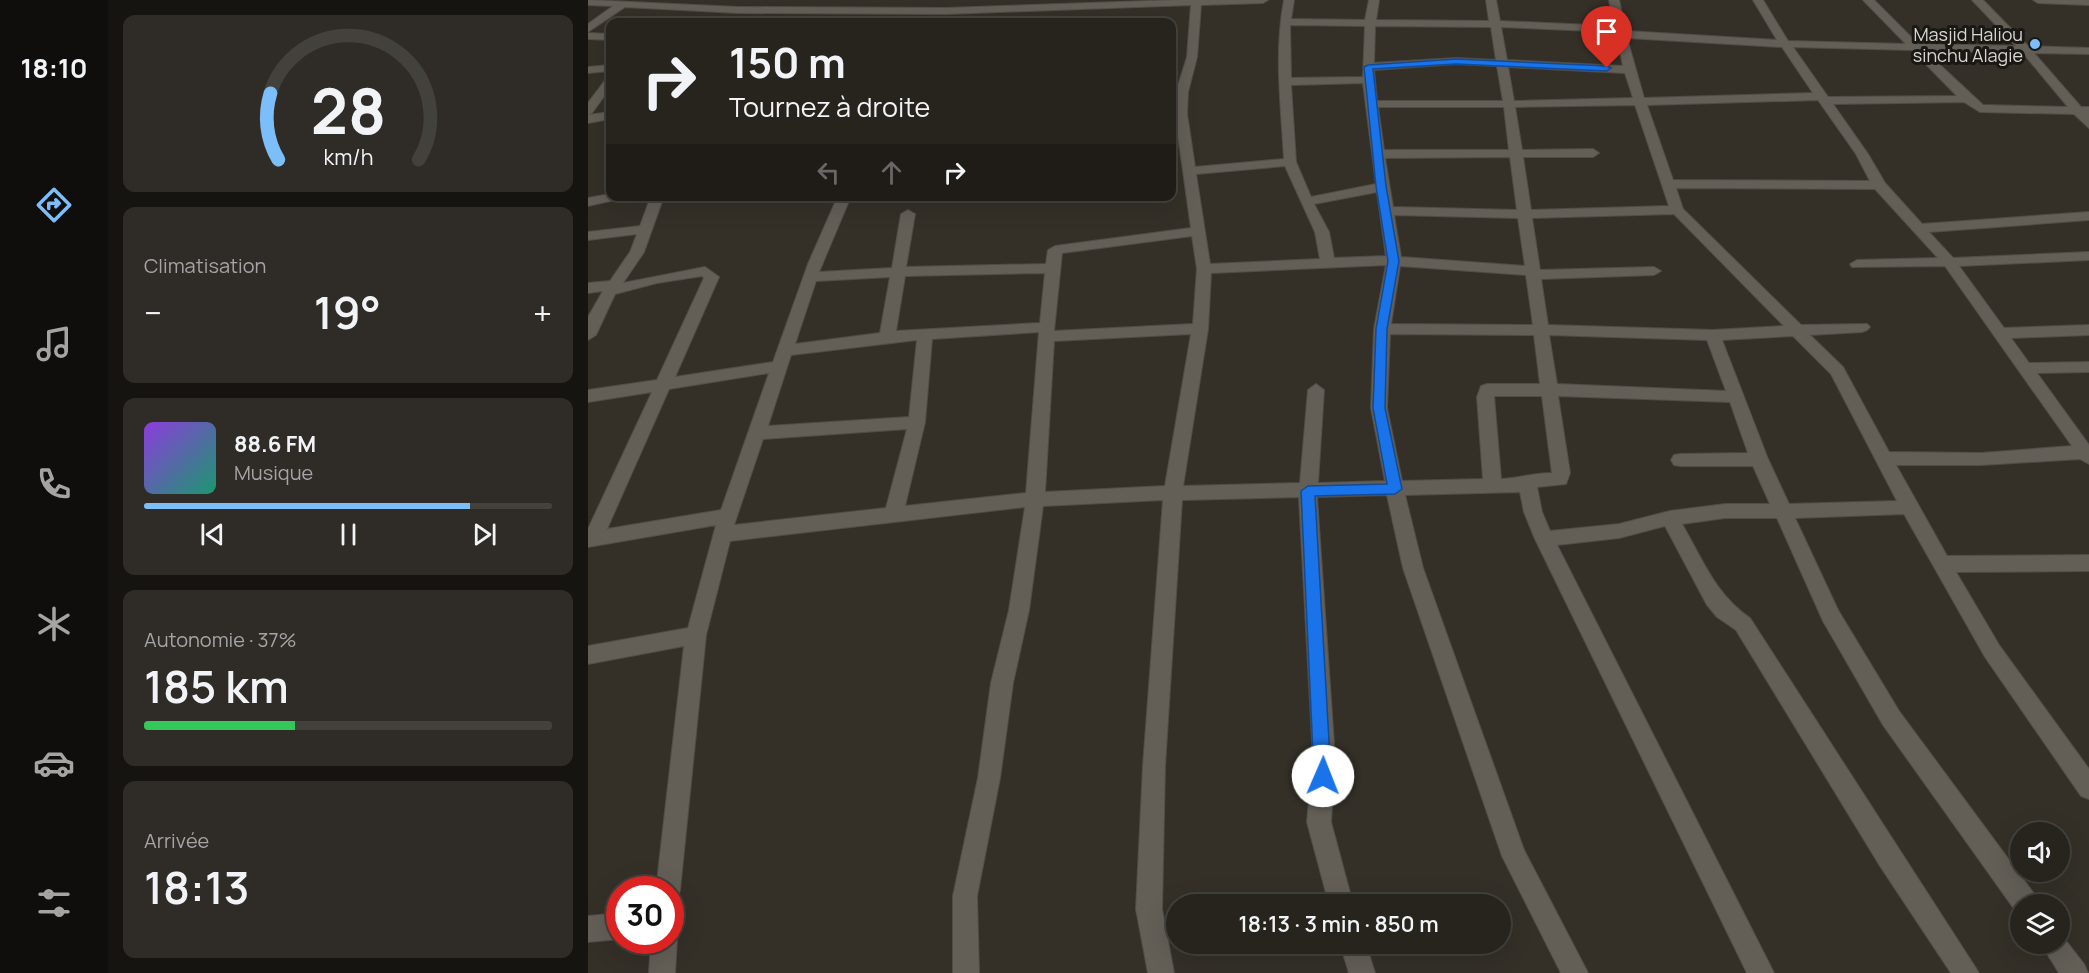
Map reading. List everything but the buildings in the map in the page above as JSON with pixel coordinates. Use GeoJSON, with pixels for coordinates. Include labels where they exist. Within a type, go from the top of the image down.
{"type":"FeatureCollection","features":[{"type":"Feature","properties":{"kind":"street"},"geometry":{"type":"LineString","coordinates":[[782,10],[790,0]]}},
{"type":"Feature","properties":{"kind":"street"},"geometry":{"type":"LineString","coordinates":[[588,2],[647,2],[688,7],[782,10],[1028,4],[1114,7],[1263,0]]}},
{"type":"Feature","properties":{"kind":"street"},"geometry":{"type":"LineString","coordinates":[[1289,0],[1285,22],[1284,82],[1290,162],[1306,202],[1322,232],[1328,262]]}},
{"type":"Feature","properties":{"kind":"street"},"geometry":{"type":"LineString","coordinates":[[1374,0],[1370,23],[1368,74],[1381,186],[1394,261],[1382,329],[1379,408],[1395,489],[1413,568],[1514,856],[1575,973]]}},
{"type":"Feature","properties":{"kind":"street"},"geometry":{"type":"LineString","coordinates":[[1491,0],[1493,24],[1509,103],[1514,152],[1550,390],[1560,479],[1532,480],[1528,485],[1533,512],[1544,539],[1761,973]]}},
{"type":"Feature","properties":{"kind":"street"},"geometry":{"type":"LineString","coordinates":[[1614,0],[1629,70],[1666,184],[1677,210],[1837,371],[1909,507],[1992,651],[2089,788]]}},
{"type":"Feature","properties":{"kind":"street"},"geometry":{"type":"LineString","coordinates":[[1758,0],[1785,44],[1862,154],[1879,184],[1949,262],[2002,333],[2086,455]]}},
{"type":"Feature","properties":{"kind":"street"},"geometry":{"type":"LineString","coordinates":[[1868,0],[1966,99],[1980,108],[2084,111]]}},
{"type":"Feature","properties":{"kind":"street"},"geometry":{"type":"LineString","coordinates":[[1977,0],[2084,111],[2089,124]]}},
{"type":"Feature","properties":{"kind":"street"},"geometry":{"type":"LineString","coordinates":[[2038,0],[2089,2]]}},
{"type":"Feature","properties":{"kind":"street"},"geometry":{"type":"LineString","coordinates":[[1161,973],[1149,909],[1154,766],[1173,493],[1200,329],[1204,269],[1190,171],[1176,115],[1192,57],[1196,2]]}},
{"type":"Feature","properties":{"kind":"street"},"geometry":{"type":"LineString","coordinates":[[2074,2],[2089,13]]}},
{"type":"Feature","properties":{"kind":"street"},"geometry":{"type":"LineString","coordinates":[[588,29],[624,3]]}},
{"type":"Feature","properties":{"kind":"street"},"geometry":{"type":"LineString","coordinates":[[687,18],[688,7]]}},
{"type":"Feature","properties":{"kind":"street"},"geometry":{"type":"LineString","coordinates":[[1285,22],[1493,24],[1785,44],[2089,51]]}},
{"type":"Feature","properties":{"kind":"street"},"geometry":{"type":"LineString","coordinates":[[588,36],[606,37]]}},
{"type":"Feature","properties":{"kind":"street"},"geometry":{"type":"LineString","coordinates":[[588,48],[606,38]]}},
{"type":"Feature","properties":{"kind":"street"},"geometry":{"type":"LineString","coordinates":[[1284,82],[1456,62],[1502,62],[1629,70]]}},
{"type":"Feature","properties":{"kind":"street"},"geometry":{"type":"LineString","coordinates":[[588,70],[606,68]]}},
{"type":"Feature","properties":{"kind":"street"},"geometry":{"type":"LineString","coordinates":[[588,111],[606,86]]}},
{"type":"Feature","properties":{"kind":"street"},"geometry":{"type":"LineString","coordinates":[[1372,104],[1639,99],[1966,99]]}},
{"type":"Feature","properties":{"kind":"street"},"geometry":{"type":"LineString","coordinates":[[588,119],[606,117]]}},
{"type":"Feature","properties":{"kind":"street"},"geometry":{"type":"LineString","coordinates":[[1379,154],[1593,153]]}},
{"type":"Feature","properties":{"kind":"street"},"geometry":{"type":"LineString","coordinates":[[1190,171],[1290,162]]}},
{"type":"Feature","properties":{"kind":"street"},"geometry":{"type":"LineString","coordinates":[[1666,184],[1879,184]]}},
{"type":"Feature","properties":{"kind":"street"},"geometry":{"type":"LineString","coordinates":[[1306,202],[1381,186]]}},
{"type":"Feature","properties":{"kind":"street"},"geometry":{"type":"LineString","coordinates":[[588,202],[606,199]]}},
{"type":"Feature","properties":{"kind":"street"},"geometry":{"type":"LineString","coordinates":[[588,335],[600,306],[637,252],[656,201]]}},
{"type":"Feature","properties":{"kind":"street"},"geometry":{"type":"LineString","coordinates":[[670,876],[696,635],[724,525],[811,277],[843,201]]}},
{"type":"Feature","properties":{"kind":"street"},"geometry":{"type":"LineString","coordinates":[[1387,211],[1523,214],[1677,210]]}},
{"type":"Feature","properties":{"kind":"street"},"geometry":{"type":"LineString","coordinates":[[887,337],[908,214]]}},
{"type":"Feature","properties":{"kind":"street"},"geometry":{"type":"LineString","coordinates":[[1920,228],[2089,216]]}},
{"type":"Feature","properties":{"kind":"street"},"geometry":{"type":"LineString","coordinates":[[588,236],[646,229]]}},
{"type":"Feature","properties":{"kind":"street"},"geometry":{"type":"LineString","coordinates":[[966,973],[965,896],[989,778],[1002,683],[1019,610],[1035,499],[1055,250],[1199,231]]}},
{"type":"Feature","properties":{"kind":"street"},"geometry":{"type":"LineString","coordinates":[[1857,264],[2089,256]]}},
{"type":"Feature","properties":{"kind":"street"},"geometry":{"type":"LineString","coordinates":[[1204,269],[1394,261],[1533,273],[1654,271]]}},
{"type":"Feature","properties":{"kind":"street"},"geometry":{"type":"LineString","coordinates":[[811,277],[1053,268]]}},
{"type":"Feature","properties":{"kind":"street"},"geometry":{"type":"LineString","coordinates":[[588,288],[613,288],[656,278],[705,271],[712,277],[664,385],[590,540]]}},
{"type":"Feature","properties":{"kind":"street"},"geometry":{"type":"LineString","coordinates":[[1382,329],[1540,330],[1713,335],[1862,327]]}},
{"type":"Feature","properties":{"kind":"street"},"geometry":{"type":"LineString","coordinates":[[588,396],[664,385],[887,337],[1200,329]]}},
{"type":"Feature","properties":{"kind":"street"},"geometry":{"type":"LineString","coordinates":[[2002,333],[2089,330]]}},
{"type":"Feature","properties":{"kind":"street"},"geometry":{"type":"LineString","coordinates":[[1713,335],[1759,459],[1830,615],[1892,718],[2019,894]]}},
{"type":"Feature","properties":{"kind":"street"},"geometry":{"type":"LineString","coordinates":[[894,514],[917,422],[925,336]]}},
{"type":"Feature","properties":{"kind":"street"},"geometry":{"type":"LineString","coordinates":[[2025,368],[2089,368]]}},
{"type":"Feature","properties":{"kind":"street"},"geometry":{"type":"LineString","coordinates":[[1493,486],[1485,393],[1492,389],[1735,397]]}},
{"type":"Feature","properties":{"kind":"street"},"geometry":{"type":"LineString","coordinates":[[1316,390],[1308,491],[1324,759],[1319,822],[1338,894]]}},
{"type":"Feature","properties":{"kind":"street"},"geometry":{"type":"LineString","coordinates":[[756,434],[917,422]]}},
{"type":"Feature","properties":{"kind":"street"},"geometry":{"type":"LineString","coordinates":[[1883,458],[1981,459],[2086,455]]}},
{"type":"Feature","properties":{"kind":"street"},"geometry":{"type":"LineString","coordinates":[[1680,460],[1759,459]]}},
{"type":"Feature","properties":{"kind":"street"},"geometry":{"type":"LineString","coordinates":[[590,540],[724,525],[894,514],[1035,499],[1173,493],[1528,485]]}},
{"type":"Feature","properties":{"kind":"street"},"geometry":{"type":"LineString","coordinates":[[1544,539],[1619,531],[1670,518],[1725,511],[1850,512],[1909,507]]}},
{"type":"Feature","properties":{"kind":"street"},"geometry":{"type":"LineString","coordinates":[[1670,518],[1714,598],[1724,611],[1743,624],[1889,857],[1966,973]]}},
{"type":"Feature","properties":{"kind":"street"},"geometry":{"type":"LineString","coordinates":[[1941,564],[2089,563]]}},
{"type":"Feature","properties":{"kind":"street"},"geometry":{"type":"LineString","coordinates":[[588,656],[696,635]]}},
{"type":"Feature","properties":{"kind":"street"},"geometry":{"type":"LineString","coordinates":[[588,928],[606,927]]}},
{"type":"Feature","properties":{"kind":"street"},"geometry":{"type":"LineString","coordinates":[[662,973],[663,954]]}},
{"type":"Feature","properties":{"kind":"street"},"geometry":{"type":"LineString","coordinates":[[1356,954],[1362,973]]}},
{"type":"Feature","properties":{"kind":"street"},"geometry":{"type":"LineString","coordinates":[[2061,954],[2075,973]]}},
{"type":"Feature","properties":{"kind":"place","name":"Masjid Haliou sinchu Alagie"},"geometry":{"type":"Point","coordinates":[2035,44]}},
{"type":"Feature","properties":{"kind":"route"},"geometry":{"type":"LineString","coordinates":[[1323,776],[1324,759],[1308,491],[1395,489],[1379,408],[1382,329],[1394,261],[1381,186],[1368,67],[1456,62],[1607,68]]}}]}
